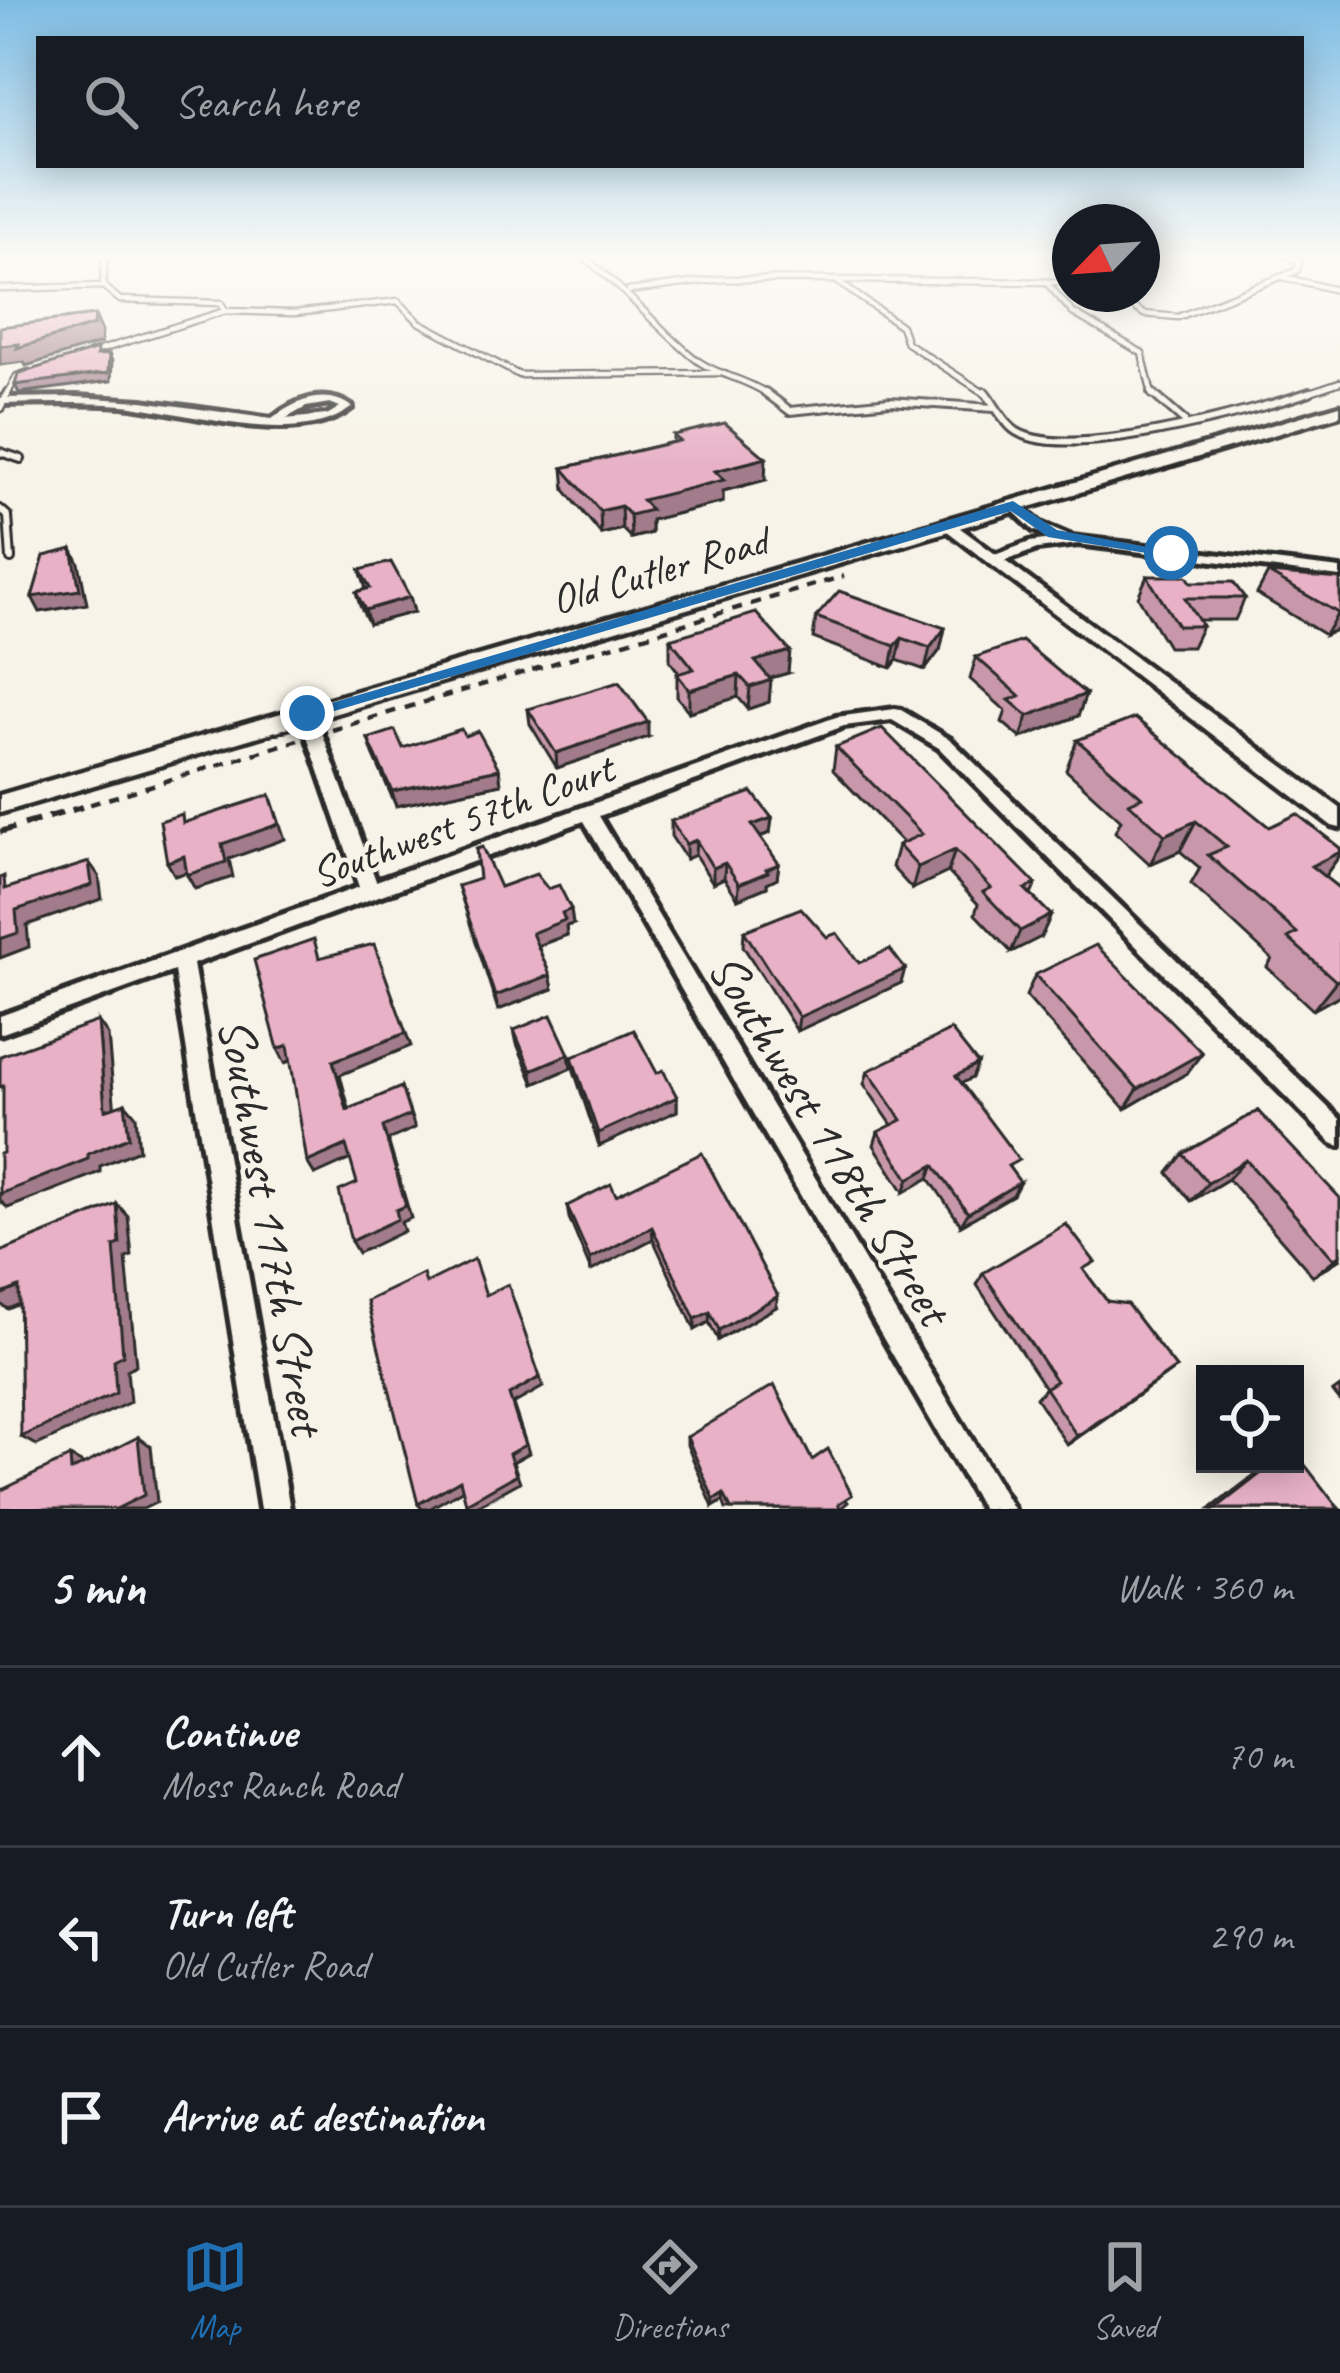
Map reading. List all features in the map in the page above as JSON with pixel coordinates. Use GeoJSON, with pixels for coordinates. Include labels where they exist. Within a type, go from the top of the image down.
{"type":"FeatureCollection","features":[{"type":"Feature","properties":{"kind":"main road","name":"Old Cutler Road"},"geometry":{"type":"LineString","coordinates":[[0,804],[1340,410]]}},
{"type":"Feature","properties":{"kind":"street"},"geometry":{"type":"LineString","coordinates":[[1,404],[118,401],[210,419],[277,420],[327,417],[347,406],[338,400],[314,401],[277,420]]}},
{"type":"Feature","properties":{"kind":"street"},"geometry":{"type":"LineString","coordinates":[[1013,505],[1037,527],[1078,540],[1340,574]]}},
{"type":"Feature","properties":{"kind":"street"},"geometry":{"type":"LineString","coordinates":[[948,524],[1340,820]]}},
{"type":"Feature","properties":{"kind":"street"},"geometry":{"type":"LineString","coordinates":[[997,560],[1040,544],[1078,540]]}},
{"type":"Feature","properties":{"kind":"street"},"geometry":{"type":"LineString","coordinates":[[307,713],[370,891]]}},
{"type":"Feature","properties":{"kind":"street","name":"Southwest 57th Court"},"geometry":{"type":"LineString","coordinates":[[0,1025],[858,716],[895,713],[912,718],[945,744],[1340,1135]]}},
{"type":"Feature","properties":{"kind":"street","name":"Southwest 118th Street"},"geometry":{"type":"LineString","coordinates":[[588,813],[998,1509]]}},
{"type":"Feature","properties":{"kind":"street","name":"Southwest 117th Street"},"geometry":{"type":"LineString","coordinates":[[182,959],[275,1509]]}},
{"type":"Feature","properties":{"kind":"lane"},"geometry":{"type":"LineString","coordinates":[[80,356],[179,325]]}},
{"type":"Feature","properties":{"kind":"lane"},"geometry":{"type":"LineString","coordinates":[[421,325],[467,343],[496,370],[566,376],[724,373]]}},
{"type":"Feature","properties":{"kind":"lane"},"geometry":{"type":"LineString","coordinates":[[662,325],[697,361],[748,380],[790,411],[890,401],[994,408]]}},
{"type":"Feature","properties":{"kind":"lane"},"geometry":{"type":"LineString","coordinates":[[900,325],[908,343],[982,388],[1014,430],[1032,440],[1072,447],[1243,415],[1340,382]]}},
{"type":"Feature","properties":{"kind":"lane"},"geometry":{"type":"LineString","coordinates":[[1094,325],[1142,353],[1151,394],[1186,423]]}},
{"type":"Feature","properties":{"kind":"lane"},"geometry":{"type":"LineString","coordinates":[[1,404],[17,376],[38,369]]}},
{"type":"Feature","properties":{"kind":"lane"},"geometry":{"type":"LineString","coordinates":[[0,452],[21,459]]}},
{"type":"Feature","properties":{"kind":"lane"},"geometry":{"type":"LineString","coordinates":[[0,509],[8,516],[11,559]]}},
{"type":"Feature","properties":{"kind":"path"},"geometry":{"type":"LineString","coordinates":[[331,730],[851,574]]}},
{"type":"Feature","properties":{"kind":"path"},"geometry":{"type":"LineString","coordinates":[[0,832],[290,743]]}},
{"type":"Feature","properties":{"kind":"building"},"geometry":{"type":"Polygon","coordinates":[[[93,325],[17,348],[19,344],[0,346],[0,327],[93,325]]]}},
{"type":"Feature","properties":{"kind":"building"},"geometry":{"type":"Polygon","coordinates":[[[97,349],[97,355],[109,354],[108,373],[15,385],[18,374],[97,349]]]}},
{"type":"Feature","properties":{"kind":"building"},"geometry":{"type":"Polygon","coordinates":[[[725,423],[766,458],[715,471],[724,480],[642,500],[651,510],[630,515],[621,506],[600,511],[563,468],[679,441],[673,435],[725,423]]]}},
{"type":"Feature","properties":{"kind":"building"},"geometry":{"type":"Polygon","coordinates":[[[72,549],[80,590],[32,597],[44,556],[72,549]]]}},
{"type":"Feature","properties":{"kind":"building"},"geometry":{"type":"Polygon","coordinates":[[[391,562],[410,597],[365,610],[356,592],[370,588],[360,570],[391,562]]]}},
{"type":"Feature","properties":{"kind":"building"},"geometry":{"type":"Polygon","coordinates":[[[1268,573],[1340,579],[1340,612],[1338,613],[1268,573]]]}},
{"type":"Feature","properties":{"kind":"building"},"geometry":{"type":"Polygon","coordinates":[[[1147,576],[1233,582],[1245,598],[1185,598],[1202,626],[1178,626],[1147,576]]]}},
{"type":"Feature","properties":{"kind":"building"},"geometry":{"type":"Polygon","coordinates":[[[839,591],[945,628],[930,648],[902,638],[895,646],[816,617],[839,591]]]}},
{"type":"Feature","properties":{"kind":"building"},"geometry":{"type":"Polygon","coordinates":[[[756,613],[790,651],[755,661],[771,680],[750,687],[739,675],[689,690],[677,674],[694,669],[670,639],[756,613]]]}},
{"type":"Feature","properties":{"kind":"building"},"geometry":{"type":"Polygon","coordinates":[[[1022,641],[1086,694],[1028,716],[1009,700],[1020,696],[976,657],[1022,641]]]}},
{"type":"Feature","properties":{"kind":"building"},"geometry":{"type":"Polygon","coordinates":[[[619,682],[648,722],[556,753],[528,709],[619,682]]]}},
{"type":"Feature","properties":{"kind":"building"},"geometry":{"type":"Polygon","coordinates":[[[1135,718],[1269,827],[1297,814],[1340,848],[1311,866],[1340,889],[1340,979],[1336,981],[1288,938],[1297,933],[1208,855],[1227,847],[1196,821],[1165,835],[1129,803],[1142,797],[1077,740],[1135,718]]]}},
{"type":"Feature","properties":{"kind":"building"},"geometry":{"type":"Polygon","coordinates":[[[882,728],[1036,884],[1025,889],[1051,915],[1020,931],[983,892],[991,888],[955,850],[918,867],[898,845],[922,834],[836,747],[882,728]]]}},
{"type":"Feature","properties":{"kind":"building"},"geometry":{"type":"Polygon","coordinates":[[[461,729],[465,736],[478,731],[499,769],[392,791],[368,739],[395,730],[403,748],[461,729]]]}},
{"type":"Feature","properties":{"kind":"building"},"geometry":{"type":"Polygon","coordinates":[[[752,792],[772,818],[752,825],[779,864],[739,884],[725,863],[713,868],[696,840],[686,844],[671,821],[752,792]]]}},
{"type":"Feature","properties":{"kind":"building"},"geometry":{"type":"Polygon","coordinates":[[[270,795],[279,824],[222,844],[226,862],[187,875],[184,856],[167,862],[160,821],[182,814],[183,823],[270,795]]]}},
{"type":"Feature","properties":{"kind":"building"},"geometry":{"type":"Polygon","coordinates":[[[482,847],[500,887],[536,874],[548,889],[559,885],[571,909],[562,913],[565,920],[532,933],[550,975],[495,996],[458,886],[479,879],[476,849],[482,847]]]}},
{"type":"Feature","properties":{"kind":"building"},"geometry":{"type":"Polygon","coordinates":[[[89,862],[92,885],[16,910],[18,933],[0,939],[0,878],[4,876],[5,889],[89,862]]]}},
{"type":"Feature","properties":{"kind":"building"},"geometry":{"type":"Polygon","coordinates":[[[801,908],[827,937],[837,933],[859,963],[890,949],[905,969],[799,1017],[744,931],[801,908]]]}},
{"type":"Feature","properties":{"kind":"building"},"geometry":{"type":"Polygon","coordinates":[[[314,939],[319,958],[374,944],[406,1033],[333,1061],[347,1110],[401,1087],[410,1115],[383,1127],[406,1206],[396,1210],[398,1219],[351,1241],[339,1191],[357,1183],[346,1145],[307,1162],[288,1045],[278,1049],[254,960],[314,939]]]}},
{"type":"Feature","properties":{"kind":"building"},"geometry":{"type":"Polygon","coordinates":[[[1096,945],[1202,1053],[1138,1089],[1035,975],[1096,945]]]}},
{"type":"Feature","properties":{"kind":"building"},"geometry":{"type":"Polygon","coordinates":[[[551,1015],[569,1054],[531,1070],[514,1030],[551,1015]]]}},
{"type":"Feature","properties":{"kind":"building"},"geometry":{"type":"Polygon","coordinates":[[[98,1021],[105,1110],[125,1103],[129,1137],[0,1194],[0,1056],[98,1021]]]}},
{"type":"Feature","properties":{"kind":"building"},"geometry":{"type":"Polygon","coordinates":[[[634,1030],[657,1073],[663,1070],[677,1097],[598,1133],[572,1057],[634,1030]]]}},
{"type":"Feature","properties":{"kind":"building"},"geometry":{"type":"Polygon","coordinates":[[[951,1030],[978,1064],[956,1076],[1019,1160],[1008,1166],[1020,1182],[968,1213],[934,1165],[909,1179],[878,1132],[902,1120],[868,1071],[951,1030]]]}},
{"type":"Feature","properties":{"kind":"building"},"geometry":{"type":"Polygon","coordinates":[[[1258,1111],[1340,1198],[1340,1255],[1334,1259],[1246,1160],[1208,1183],[1183,1154],[1258,1111]]]}},
{"type":"Feature","properties":{"kind":"building"},"geometry":{"type":"Polygon","coordinates":[[[702,1153],[778,1296],[719,1330],[710,1312],[695,1319],[652,1227],[590,1259],[567,1206],[611,1184],[616,1195],[702,1153]]]}},
{"type":"Feature","properties":{"kind":"building"},"geometry":{"type":"Polygon","coordinates":[[[117,1204],[120,1244],[114,1246],[123,1355],[114,1360],[116,1393],[21,1437],[19,1287],[0,1295],[0,1252],[117,1204]]]}},
{"type":"Feature","properties":{"kind":"building"},"geometry":{"type":"Polygon","coordinates":[[[1066,1224],[1095,1262],[1083,1269],[1107,1301],[1127,1304],[1176,1368],[1077,1436],[1045,1388],[1056,1381],[983,1273],[1066,1224]]]}},
{"type":"Feature","properties":{"kind":"building"},"geometry":{"type":"Polygon","coordinates":[[[474,1259],[486,1295],[508,1284],[540,1377],[509,1395],[525,1445],[509,1454],[516,1475],[466,1503],[460,1480],[418,1504],[367,1301],[423,1274],[426,1283],[474,1259]]]}},
{"type":"Feature","properties":{"kind":"building"},"geometry":{"type":"Polygon","coordinates":[[[774,1385],[812,1460],[828,1449],[852,1495],[838,1504],[841,1509],[731,1509],[724,1494],[714,1500],[687,1437],[774,1385]]]}},
{"type":"Feature","properties":{"kind":"building"},"geometry":{"type":"Polygon","coordinates":[[[138,1437],[144,1495],[116,1509],[0,1509],[0,1491],[70,1457],[71,1471],[138,1437]]]}},
{"type":"Feature","properties":{"kind":"building"},"geometry":{"type":"Polygon","coordinates":[[[1304,1464],[1339,1509],[1215,1509],[1261,1473],[1304,1473],[1304,1464]]]}},
{"type":"Feature","properties":{"kind":"route"},"geometry":{"type":"LineString","coordinates":[[307,713],[1013,505],[1034,525],[1054,534],[1171,553]]}}]}
